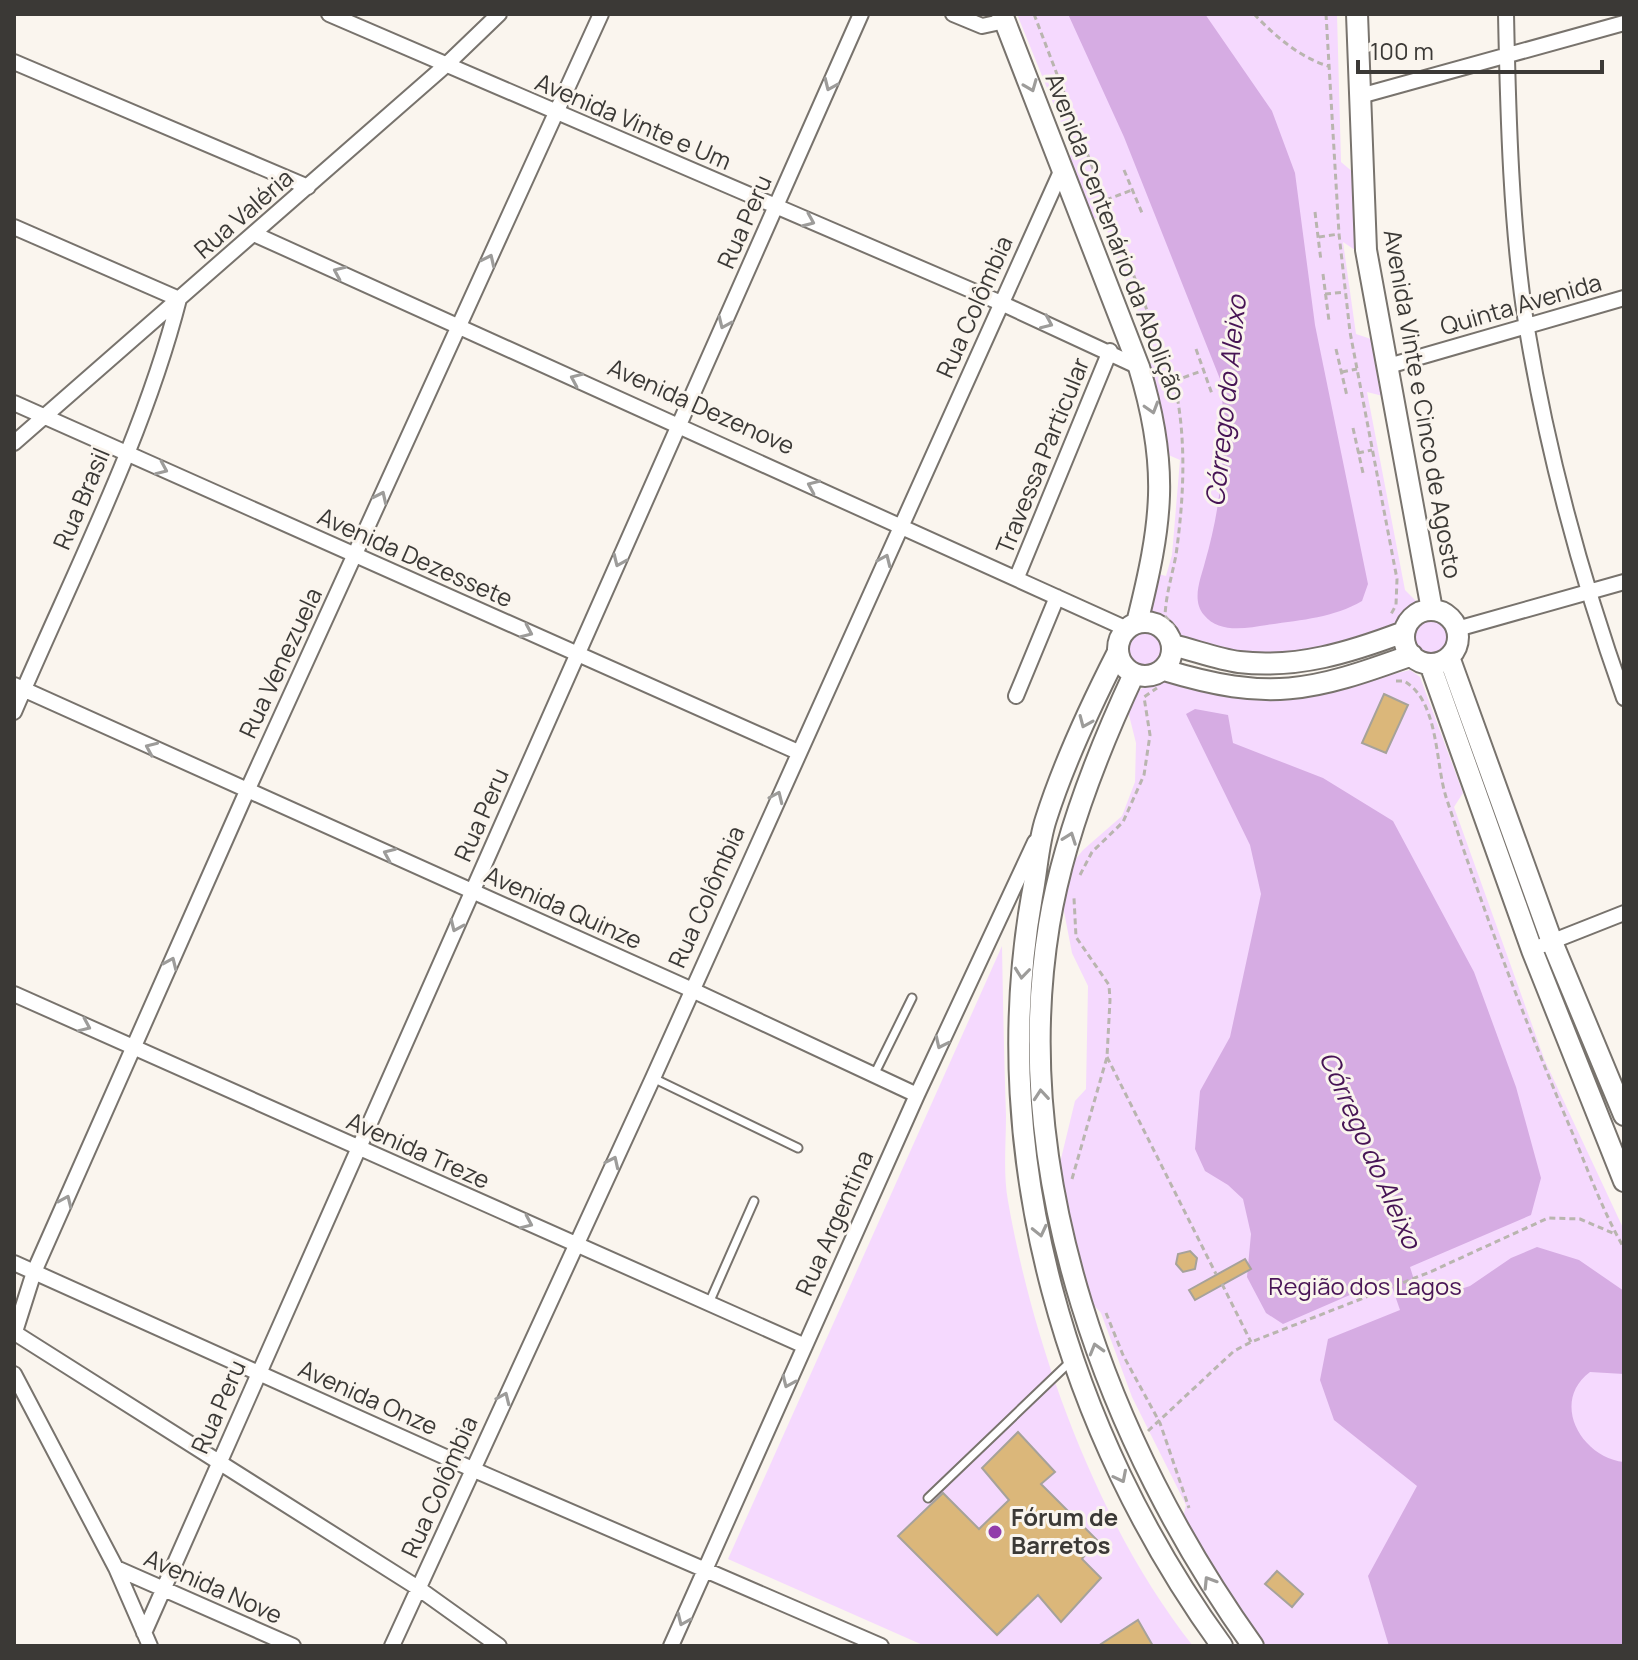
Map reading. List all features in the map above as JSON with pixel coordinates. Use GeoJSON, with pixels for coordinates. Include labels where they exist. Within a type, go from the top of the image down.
{"type":"FeatureCollection","features":[{"type":"Feature","properties":{"kind":"street","name":"Avenida Vinte e Um"},"geometry":{"type":"LineString","coordinates":[[329,14],[1001,303],[1139,367]]}},
{"type":"Feature","properties":{"kind":"street","name":"Rua Valéria"},"geometry":{"type":"LineString","coordinates":[[14,443],[446,65],[499,14]]}},
{"type":"Feature","properties":{"kind":"street","name":"Rua Venezuela"},"geometry":{"type":"LineString","coordinates":[[15,1334],[34,1272],[133,1047],[601,14]]}},
{"type":"Feature","properties":{"kind":"street","name":"Rua Peru"},"geometry":{"type":"LineString","coordinates":[[147,1640],[163,1589],[861,14]]}},
{"type":"Feature","properties":{"kind":"street"},"geometry":{"type":"LineString","coordinates":[[953,14],[982,26],[1004,18]]}},
{"type":"Feature","properties":{"kind":"street","name":"Avenida Vinte e Cinco de Agosto"},"geometry":{"type":"LineString","coordinates":[[1357,14],[1366,250],[1385,367],[1432,610]]}},
{"type":"Feature","properties":{"kind":"street"},"geometry":{"type":"LineString","coordinates":[[1506,14],[1527,326],[1554,468],[1586,592],[1624,698]]}},
{"type":"Feature","properties":{"kind":"street","name":"Avenida Centenário da Abolição"},"geometry":{"type":"LineString","coordinates":[[1004,18],[1139,367],[1156,422],[1162,482],[1156,544],[1132,626]]}},
{"type":"Feature","properties":{"kind":"street"},"geometry":{"type":"LineString","coordinates":[[1360,96],[1624,23]]}},
{"type":"Feature","properties":{"kind":"street"},"geometry":{"type":"LineString","coordinates":[[14,62],[308,187]]}},
{"type":"Feature","properties":{"kind":"street","name":"Rua Colômbia"},"geometry":{"type":"LineString","coordinates":[[392,1646],[574,1244],[653,1078],[690,989],[1063,167]]}},
{"type":"Feature","properties":{"kind":"street"},"geometry":{"type":"LineString","coordinates":[[14,227],[179,299]]}},
{"type":"Feature","properties":{"kind":"street","name":"Avenida Dezenove"},"geometry":{"type":"LineString","coordinates":[[254,234],[1057,597],[1132,626]]}},
{"type":"Feature","properties":{"kind":"street","name":"Quinta Avenida"},"geometry":{"type":"LineString","coordinates":[[1385,367],[1624,298]]}},
{"type":"Feature","properties":{"kind":"street","name":"Rua Brasil"},"geometry":{"type":"LineString","coordinates":[[14,712],[19,688],[125,453],[173,330],[179,299]]}},
{"type":"Feature","properties":{"kind":"street","name":"Travessa Particular"},"geometry":{"type":"LineString","coordinates":[[1017,577],[1110,351]]}},
{"type":"Feature","properties":{"kind":"street","name":"Avenida Dezessete"},"geometry":{"type":"LineString","coordinates":[[14,403],[798,752]]}},
{"type":"Feature","properties":{"kind":"street"},"geometry":{"type":"LineString","coordinates":[[1457,629],[1624,582]]}},
{"type":"Feature","properties":{"kind":"street"},"geometry":{"type":"LineString","coordinates":[[1016,696],[1057,597]]}},
{"type":"Feature","properties":{"kind":"street"},"geometry":{"type":"LineString","coordinates":[[1118,652],[1123,665],[1134,674],[1149,677],[1258,691],[1306,689],[1430,659],[1455,649],[1457,629],[1451,619],[1432,610],[1419,612],[1409,620],[1404,632],[1405,645],[1430,659],[1624,1115]]}},
{"type":"Feature","properties":{"kind":"street"},"geometry":{"type":"LineString","coordinates":[[1222,1646],[1135,1505],[1109,1454],[1053,1290],[1030,1187],[1019,1094],[1017,1022],[1027,927],[1046,820],[1086,720],[1118,652],[1121,638],[1132,626],[1156,624],[1177,639],[1239,662],[1295,663],[1350,651],[1404,632]]}},
{"type":"Feature","properties":{"kind":"street"},"geometry":{"type":"LineString","coordinates":[[1164,678],[1177,639]]}},
{"type":"Feature","properties":{"kind":"street"},"geometry":{"type":"LineString","coordinates":[[1430,659],[1532,950],[1624,1181]]}},
{"type":"Feature","properties":{"kind":"street"},"geometry":{"type":"LineString","coordinates":[[1134,674],[1065,850],[1048,926],[1039,1064],[1053,1184],[1076,1281],[1102,1369],[1132,1441],[1173,1525],[1253,1646]]}},
{"type":"Feature","properties":{"kind":"street","name":"Avenida Quinze"},"geometry":{"type":"LineString","coordinates":[[19,688],[690,989],[917,1095]]}},
{"type":"Feature","properties":{"kind":"street","name":"Rua Argentina"},"geometry":{"type":"LineString","coordinates":[[671,1646],[917,1095],[1046,820]]}},
{"type":"Feature","properties":{"kind":"street"},"geometry":{"type":"LineString","coordinates":[[1532,950],[1624,913]]}},
{"type":"Feature","properties":{"kind":"street","name":"Avenida Treze"},"geometry":{"type":"LineString","coordinates":[[14,994],[805,1346]]}},
{"type":"Feature","properties":{"kind":"street","name":"Avenida Onze"},"geometry":{"type":"LineString","coordinates":[[14,1263],[472,1469],[881,1646]]}},
{"type":"Feature","properties":{"kind":"street"},"geometry":{"type":"LineString","coordinates":[[15,1334],[418,1588],[499,1646]]}},
{"type":"Feature","properties":{"kind":"street"},"geometry":{"type":"LineString","coordinates":[[14,1374],[116,1568],[147,1640]]}},
{"type":"Feature","properties":{"kind":"street","name":"Avenida Nove"},"geometry":{"type":"LineString","coordinates":[[116,1568],[293,1646]]}},
{"type":"Feature","properties":{"kind":"lane"},"geometry":{"type":"LineString","coordinates":[[875,1073],[912,998]]}},
{"type":"Feature","properties":{"kind":"lane"},"geometry":{"type":"LineString","coordinates":[[653,1078],[798,1148]]}},
{"type":"Feature","properties":{"kind":"lane"},"geometry":{"type":"LineString","coordinates":[[709,1303],[754,1201]]}},
{"type":"Feature","properties":{"kind":"lane"},"geometry":{"type":"LineString","coordinates":[[928,1498],[1075,1358]]}},
{"type":"Feature","properties":{"kind":"path"},"geometry":{"type":"LineString","coordinates":[[1034,14],[1174,381],[1181,410],[1183,472],[1165,616],[1177,639]]}},
{"type":"Feature","properties":{"kind":"path"},"geometry":{"type":"LineString","coordinates":[[1254,14],[1312,61],[1328,66]]}},
{"type":"Feature","properties":{"kind":"path"},"geometry":{"type":"LineString","coordinates":[[1326,14],[1345,292],[1397,579],[1396,605],[1383,622]]}},
{"type":"Feature","properties":{"kind":"path"},"geometry":{"type":"LineString","coordinates":[[1124,170],[1142,213]]}},
{"type":"Feature","properties":{"kind":"path"},"geometry":{"type":"LineString","coordinates":[[1106,200],[1132,190]]}},
{"type":"Feature","properties":{"kind":"path"},"geometry":{"type":"LineString","coordinates":[[1315,212],[1321,261]]}},
{"type":"Feature","properties":{"kind":"path"},"geometry":{"type":"LineString","coordinates":[[1318,237],[1339,234]]}},
{"type":"Feature","properties":{"kind":"path"},"geometry":{"type":"LineString","coordinates":[[1323,274],[1329,321]]}},
{"type":"Feature","properties":{"kind":"path"},"geometry":{"type":"LineString","coordinates":[[1325,294],[1345,292]]}},
{"type":"Feature","properties":{"kind":"path"},"geometry":{"type":"LineString","coordinates":[[1196,349],[1212,394]]}},
{"type":"Feature","properties":{"kind":"path"},"geometry":{"type":"LineString","coordinates":[[1336,349],[1347,396]]}},
{"type":"Feature","properties":{"kind":"path"},"geometry":{"type":"LineString","coordinates":[[1342,372],[1357,369]]}},
{"type":"Feature","properties":{"kind":"path"},"geometry":{"type":"LineString","coordinates":[[1174,381],[1204,370]]}},
{"type":"Feature","properties":{"kind":"path"},"geometry":{"type":"LineString","coordinates":[[1353,428],[1363,473]]}},
{"type":"Feature","properties":{"kind":"path"},"geometry":{"type":"LineString","coordinates":[[1358,453],[1372,450]]}},
{"type":"Feature","properties":{"kind":"path"},"geometry":{"type":"LineString","coordinates":[[1078,878],[1092,852],[1123,822],[1135,798],[1150,746],[1144,697],[1164,678]]}},
{"type":"Feature","properties":{"kind":"path"},"geometry":{"type":"LineString","coordinates":[[1389,681],[1404,681],[1419,693],[1432,730],[1443,788],[1464,853],[1540,1058],[1624,1248]]}},
{"type":"Feature","properties":{"kind":"path"},"geometry":{"type":"LineString","coordinates":[[1070,1185],[1107,1057],[1109,985],[1076,937],[1075,895]]}},
{"type":"Feature","properties":{"kind":"path"},"geometry":{"type":"LineString","coordinates":[[1107,1057],[1216,1274]]}},
{"type":"Feature","properties":{"kind":"path"},"geometry":{"type":"LineString","coordinates":[[1132,1441],[1160,1423],[1234,1351],[1251,1342],[1430,1272],[1548,1218],[1580,1219],[1616,1234]]}},
{"type":"Feature","properties":{"kind":"path"},"geometry":{"type":"LineString","coordinates":[[1222,1284],[1251,1342]]}},
{"type":"Feature","properties":{"kind":"path"},"geometry":{"type":"LineString","coordinates":[[1106,1313],[1123,1355],[1160,1423],[1189,1501],[1189,1519]]}},
{"type":"Feature","properties":{"kind":"green space"},"geometry":{"type":"Polygon","coordinates":[[[1017,14],[1337,14],[1341,162],[1354,173],[1355,250],[1343,242],[1356,334],[1371,339],[1383,396],[1367,392],[1405,590],[1420,605],[1398,621],[1373,634],[1326,648],[1250,652],[1183,639],[1144,613],[1154,573],[1166,576],[1172,555],[1180,460],[1164,453],[1142,361],[1158,365],[1103,220],[1089,217],[1065,156],[1074,155],[1017,14]]]}},
{"type":"Feature","properties":{"kind":"green space"},"geometry":{"type":"Polygon","coordinates":[[[1431,618],[1445,623],[1450,637],[1445,651],[1431,656],[1417,651],[1412,637],[1417,623],[1431,618]]]}},
{"type":"Feature","properties":{"kind":"green space"},"geometry":{"type":"Polygon","coordinates":[[[1145,630],[1159,636],[1165,650],[1159,664],[1145,670],[1131,664],[1125,650],[1131,636],[1145,630]]]}},
{"type":"Feature","properties":{"kind":"green space","name":"Região dos Lagos"},"geometry":{"type":"Polygon","coordinates":[[[1410,670],[1420,677],[1463,793],[1454,807],[1545,1061],[1624,1230],[1624,1646],[1262,1646],[1182,1522],[1186,1505],[1132,1397],[1101,1313],[1088,1299],[1059,1167],[1075,1101],[1086,1089],[1088,986],[1072,953],[1061,896],[1070,866],[1083,850],[1122,816],[1135,782],[1136,743],[1128,711],[1134,694],[1150,683],[1168,682],[1205,690],[1325,691],[1410,670]]]}},
{"type":"Feature","properties":{"kind":"green space"},"geometry":{"type":"Polygon","coordinates":[[[1002,946],[1006,1191],[1035,1317],[1053,1376],[1100,1492],[1159,1599],[1193,1646],[925,1646],[728,1559],[1002,946]]]}},
{"type":"Feature","properties":{"kind":"water","name":"Córrego do Aleixo"},"geometry":{"type":"Polygon","coordinates":[[[1068,14],[1205,14],[1272,111],[1295,173],[1315,325],[1368,584],[1362,601],[1351,607],[1316,618],[1242,628],[1217,625],[1200,609],[1198,589],[1216,517],[1222,471],[1220,379],[1124,137],[1068,14]]]}},
{"type":"Feature","properties":{"kind":"water","name":"Córrego do Aleixo"},"geometry":{"type":"Polygon","coordinates":[[[1195,709],[1228,715],[1233,743],[1323,778],[1393,821],[1474,972],[1516,1087],[1541,1178],[1531,1215],[1410,1267],[1421,1302],[1470,1286],[1511,1258],[1537,1247],[1579,1260],[1624,1291],[1624,1374],[1590,1372],[1578,1384],[1572,1398],[1572,1412],[1576,1426],[1595,1450],[1624,1462],[1624,1646],[1389,1646],[1368,1576],[1417,1486],[1334,1420],[1320,1380],[1328,1339],[1400,1310],[1389,1278],[1283,1324],[1266,1313],[1247,1277],[1251,1234],[1243,1199],[1205,1171],[1195,1149],[1200,1091],[1230,1037],[1261,894],[1250,845],[1186,714],[1195,709]]]}},
{"type":"Feature","properties":{"kind":"building"},"geometry":{"type":"Polygon","coordinates":[[[1384,694],[1408,705],[1386,753],[1362,743],[1384,694]]]}},
{"type":"Feature","properties":{"kind":"building"},"geometry":{"type":"Polygon","coordinates":[[[1190,1251],[1197,1258],[1195,1269],[1183,1272],[1176,1264],[1178,1254],[1190,1251]]]}},
{"type":"Feature","properties":{"kind":"building"},"geometry":{"type":"Polygon","coordinates":[[[1245,1259],[1251,1269],[1195,1300],[1189,1290],[1245,1259]]]}},
{"type":"Feature","properties":{"kind":"building","name":"Fórum de Barretos"},"geometry":{"type":"Polygon","coordinates":[[[1018,1432],[1055,1472],[1041,1484],[1097,1540],[1082,1559],[1101,1578],[1061,1622],[1038,1595],[997,1635],[898,1536],[943,1493],[979,1529],[1009,1500],[982,1468],[1018,1432]]]}},
{"type":"Feature","properties":{"kind":"building"},"geometry":{"type":"Polygon","coordinates":[[[1277,1571],[1303,1594],[1292,1607],[1265,1584],[1277,1571]]]}},
{"type":"Feature","properties":{"kind":"building"},"geometry":{"type":"Polygon","coordinates":[[[1138,1620],[1153,1646],[1098,1646],[1138,1620]]]}},
{"type":"Feature","properties":{"kind":"place","name":"Fórum de Barretos"},"geometry":{"type":"Point","coordinates":[995,1532]}}]}
